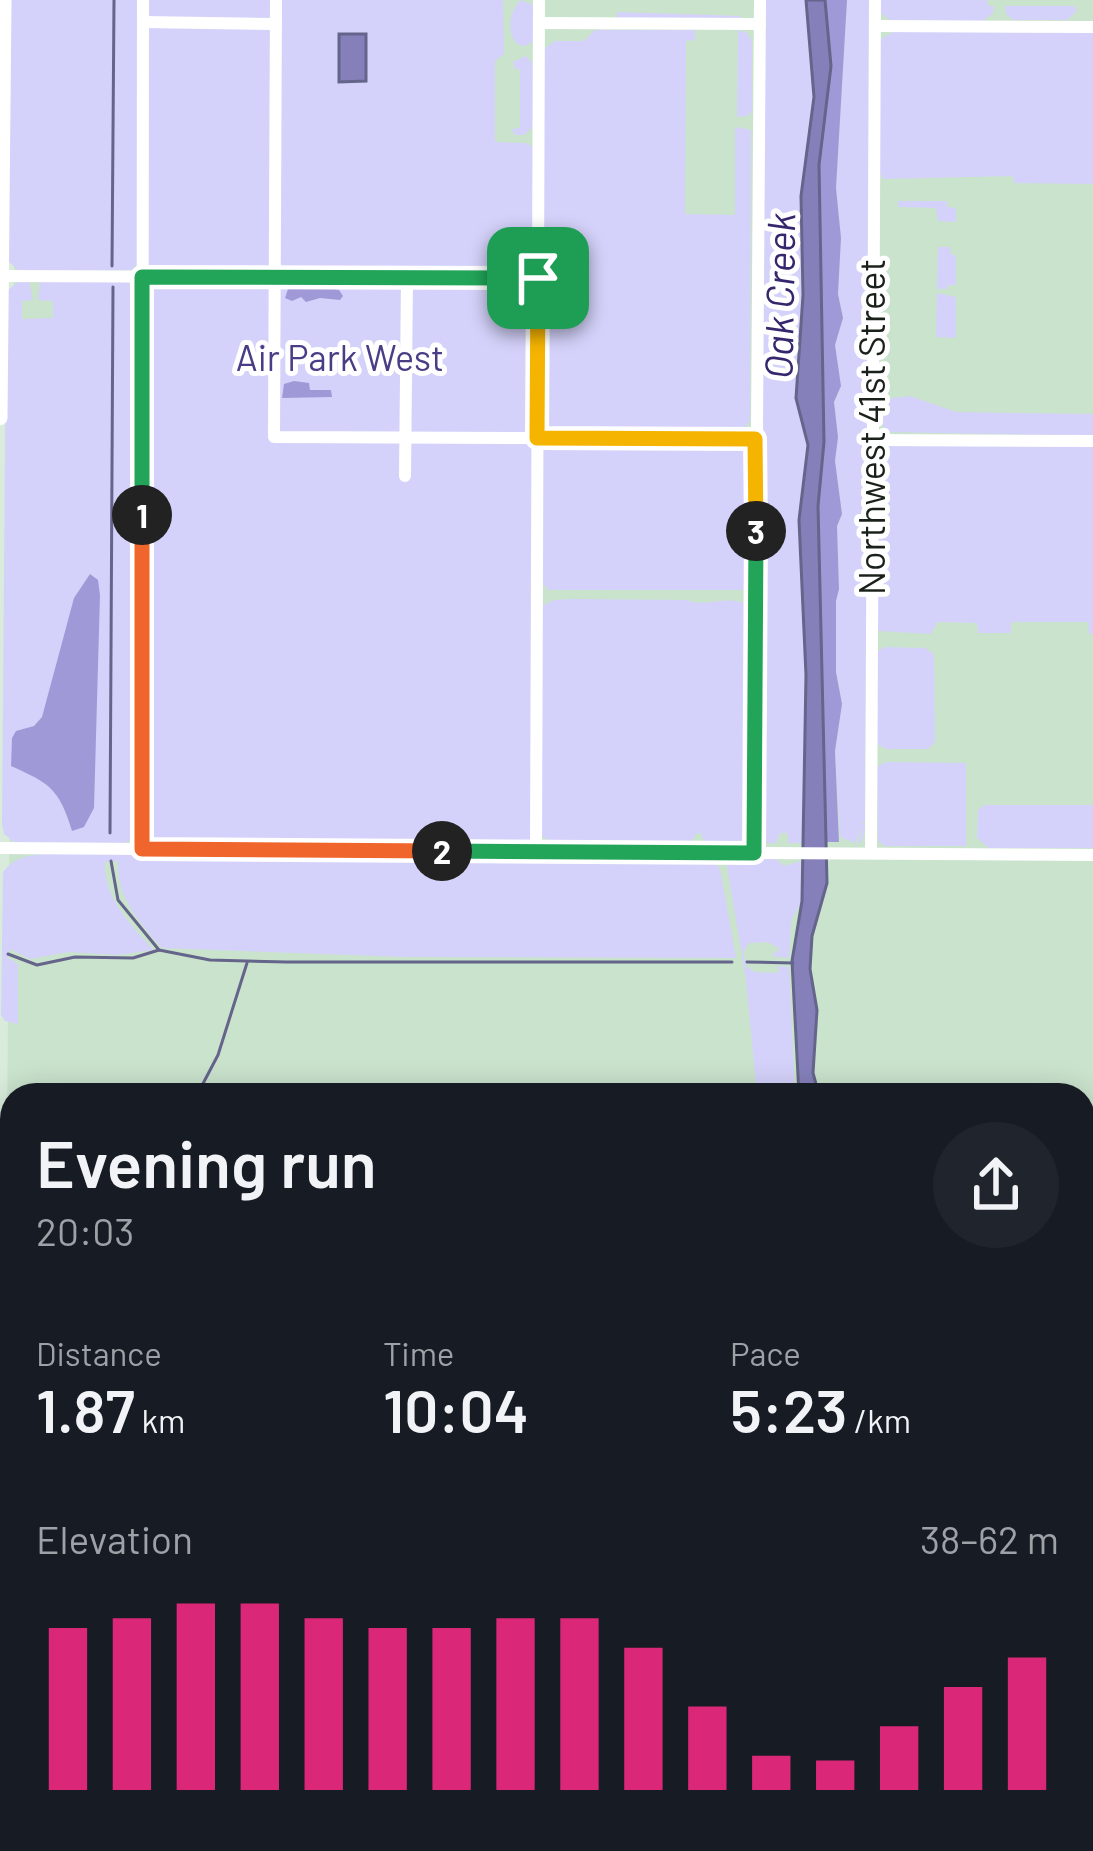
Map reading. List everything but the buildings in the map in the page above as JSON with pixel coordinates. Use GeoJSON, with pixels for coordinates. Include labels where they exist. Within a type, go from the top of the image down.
{"type":"FeatureCollection","features":[{"type":"Feature","properties":{"kind":"main road"},"geometry":{"type":"LineString","coordinates":[[0,418],[4,0]]}},
{"type":"Feature","properties":{"kind":"street"},"geometry":{"type":"LineString","coordinates":[[142,849],[143,0]]}},
{"type":"Feature","properties":{"kind":"street"},"geometry":{"type":"LineString","coordinates":[[276,0],[274,437],[755,439]]}},
{"type":"Feature","properties":{"kind":"street"},"geometry":{"type":"LineString","coordinates":[[536,851],[538,0]]}},
{"type":"Feature","properties":{"kind":"street"},"geometry":{"type":"LineString","coordinates":[[754,853],[760,0]]}},
{"type":"Feature","properties":{"kind":"street","name":"Northwest 41st Street"},"geometry":{"type":"LineString","coordinates":[[871,854],[875,0]]}},
{"type":"Feature","properties":{"kind":"street"},"geometry":{"type":"LineString","coordinates":[[143,22],[276,24]]}},
{"type":"Feature","properties":{"kind":"street"},"geometry":{"type":"LineString","coordinates":[[539,22],[760,24]]}},
{"type":"Feature","properties":{"kind":"street"},"geometry":{"type":"LineString","coordinates":[[875,26],[1093,27]]}},
{"type":"Feature","properties":{"kind":"street"},"geometry":{"type":"LineString","coordinates":[[1,276],[538,278]]}},
{"type":"Feature","properties":{"kind":"street"},"geometry":{"type":"LineString","coordinates":[[405,476],[407,278]]}},
{"type":"Feature","properties":{"kind":"street"},"geometry":{"type":"LineString","coordinates":[[871,440],[1093,441]]}},
{"type":"Feature","properties":{"kind":"street"},"geometry":{"type":"LineString","coordinates":[[0,848],[1093,855]]}},
{"type":"Feature","properties":{"kind":"shaded area"},"geometry":{"type":"Polygon","coordinates":[[[16,0],[489,147],[489,0],[1093,0],[1093,1083],[7,1083],[16,0]]]}},
{"type":"Feature","properties":{"kind":"shaded area","name":"Oak Creek"},"geometry":{"type":"Polygon","coordinates":[[[806,0],[825,0],[831,66],[819,165],[824,442],[818,506],[827,883],[812,936],[810,969],[817,1010],[816,1083],[798,1083],[792,961],[802,901],[806,675],[799,520],[808,445],[796,398],[803,295],[801,196],[814,97],[806,0]]]}},
{"type":"Feature","properties":{"kind":"shaded area"},"geometry":{"type":"Polygon","coordinates":[[[825,0],[847,0],[836,188],[841,238],[838,294],[843,318],[835,345],[841,386],[834,402],[842,514],[837,526],[836,601],[836,672],[842,704],[835,751],[839,842],[825,842],[823,809],[819,165],[831,66],[825,0]]]}},
{"type":"Feature","properties":{"kind":"shaded area"},"geometry":{"type":"Polygon","coordinates":[[[339,34],[366,34],[366,81],[339,82],[339,34]]]}},
{"type":"Feature","properties":{"kind":"shaded area"},"geometry":{"type":"Polygon","coordinates":[[[319,285],[339,290],[343,296],[306,302],[301,297],[285,298],[288,289],[319,285]]]}},
{"type":"Feature","properties":{"kind":"shaded area"},"geometry":{"type":"Polygon","coordinates":[[[309,383],[310,390],[331,390],[332,397],[282,398],[284,384],[309,383]]]}},
{"type":"Feature","properties":{"kind":"shaded area"},"geometry":{"type":"Polygon","coordinates":[[[90,574],[98,580],[100,595],[94,808],[84,827],[72,831],[51,789],[11,766],[12,738],[42,717],[74,598],[90,574]]]}},
{"type":"Feature","properties":{"kind":"green space"},"geometry":{"type":"Polygon","coordinates":[[[8,0],[141,0],[138,263],[132,270],[19,271],[7,260],[8,0]]]}},
{"type":"Feature","properties":{"kind":"green space","name":"Air Park West"},"geometry":{"type":"Polygon","coordinates":[[[143,0],[503,0],[504,54],[495,61],[495,142],[525,143],[538,149],[536,852],[142,849],[143,0]]]}},
{"type":"Feature","properties":{"kind":"green space"},"geometry":{"type":"Polygon","coordinates":[[[521,0],[533,5],[534,41],[525,46],[517,44],[510,28],[521,0]]]}},
{"type":"Feature","properties":{"kind":"green space"},"geometry":{"type":"Polygon","coordinates":[[[762,0],[806,0],[814,97],[801,196],[803,295],[796,398],[808,445],[799,520],[806,675],[802,843],[788,843],[788,833],[780,833],[776,843],[767,843],[763,824],[758,823],[762,0]]]}},
{"type":"Feature","properties":{"kind":"green space"},"geometry":{"type":"Polygon","coordinates":[[[847,0],[869,0],[865,822],[861,823],[865,824],[857,846],[863,827],[855,843],[840,837],[835,751],[842,704],[836,672],[836,601],[837,526],[842,514],[835,461],[834,402],[839,393],[835,344],[843,318],[838,294],[841,238],[836,188],[847,0]]]}},
{"type":"Feature","properties":{"kind":"green space"},"geometry":{"type":"Polygon","coordinates":[[[877,0],[987,0],[988,6],[994,6],[983,21],[890,20],[881,13],[877,0]]]}},
{"type":"Feature","properties":{"kind":"green space"},"geometry":{"type":"Polygon","coordinates":[[[1005,6],[1074,6],[1077,11],[1067,20],[1013,20],[1005,6]]]}},
{"type":"Feature","properties":{"kind":"green space"},"geometry":{"type":"Polygon","coordinates":[[[617,12],[740,16],[740,19],[617,19],[617,12]]]}},
{"type":"Feature","properties":{"kind":"green space"},"geometry":{"type":"Polygon","coordinates":[[[595,30],[695,30],[695,40],[686,41],[685,214],[735,215],[735,127],[751,130],[750,421],[740,433],[557,433],[542,423],[544,49],[555,41],[584,41],[595,30]]]}},
{"type":"Feature","properties":{"kind":"green space"},"geometry":{"type":"Polygon","coordinates":[[[738,30],[752,41],[752,111],[737,117],[738,30]]]}},
{"type":"Feature","properties":{"kind":"green space"},"geometry":{"type":"Polygon","coordinates":[[[897,30],[1093,31],[1093,184],[1014,183],[1013,176],[883,179],[877,168],[879,40],[897,30]]]}},
{"type":"Feature","properties":{"kind":"green space"},"geometry":{"type":"Polygon","coordinates":[[[526,56],[533,64],[533,127],[524,135],[515,135],[512,129],[520,128],[520,69],[513,62],[526,56]]]}},
{"type":"Feature","properties":{"kind":"green space"},"geometry":{"type":"Polygon","coordinates":[[[898,201],[947,201],[947,207],[956,208],[956,222],[938,221],[936,208],[898,207],[898,201]]]}},
{"type":"Feature","properties":{"kind":"green space"},"geometry":{"type":"Polygon","coordinates":[[[938,247],[950,247],[951,255],[956,255],[956,285],[947,289],[937,289],[938,247]]]}},
{"type":"Feature","properties":{"kind":"green space"},"geometry":{"type":"Polygon","coordinates":[[[29,281],[33,300],[22,301],[22,319],[53,318],[53,301],[38,300],[40,282],[128,282],[139,292],[137,825],[124,844],[14,842],[4,834],[2,824],[6,316],[8,290],[29,281]],[[98,580],[42,717],[11,750],[53,789],[72,831],[94,808],[98,580]]]}},
{"type":"Feature","properties":{"kind":"green space"},"geometry":{"type":"Polygon","coordinates":[[[937,293],[956,297],[956,338],[936,337],[937,293]]]}},
{"type":"Feature","properties":{"kind":"green space"},"geometry":{"type":"Polygon","coordinates":[[[910,396],[956,412],[1093,414],[1093,436],[886,432],[883,405],[892,398],[910,396]]]}},
{"type":"Feature","properties":{"kind":"green space"},"geometry":{"type":"Polygon","coordinates":[[[556,441],[695,444],[704,449],[716,443],[723,450],[744,444],[750,452],[746,590],[549,590],[542,583],[541,450],[556,441]]]}},
{"type":"Feature","properties":{"kind":"green space"},"geometry":{"type":"Polygon","coordinates":[[[888,444],[1093,445],[1093,634],[1089,634],[1088,622],[1011,622],[1011,633],[978,633],[977,623],[937,622],[931,634],[879,631],[874,622],[877,453],[888,444]]]}},
{"type":"Feature","properties":{"kind":"green space"},"geometry":{"type":"Polygon","coordinates":[[[572,599],[748,605],[748,837],[743,844],[710,846],[701,833],[688,847],[555,845],[541,835],[542,606],[572,599]]]}},
{"type":"Feature","properties":{"kind":"green space"},"geometry":{"type":"Polygon","coordinates":[[[885,647],[925,648],[934,654],[935,742],[928,749],[886,749],[876,743],[877,652],[885,647]]]}},
{"type":"Feature","properties":{"kind":"green space"},"geometry":{"type":"Polygon","coordinates":[[[885,762],[966,763],[966,846],[885,846],[878,841],[877,767],[885,762]]]}},
{"type":"Feature","properties":{"kind":"green space"},"geometry":{"type":"Polygon","coordinates":[[[984,805],[1093,805],[1093,848],[989,848],[977,838],[978,810],[984,805]]]}},
{"type":"Feature","properties":{"kind":"green space"},"geometry":{"type":"Polygon","coordinates":[[[75,853],[711,858],[720,869],[736,958],[406,957],[162,948],[125,898],[118,861],[105,862],[113,898],[154,950],[117,955],[68,952],[30,959],[10,949],[8,958],[18,964],[18,1024],[5,1021],[1,1015],[3,872],[26,857],[75,853]]]}},
{"type":"Feature","properties":{"kind":"green space"},"geometry":{"type":"Polygon","coordinates":[[[731,858],[775,858],[784,866],[801,861],[802,901],[791,920],[789,958],[771,956],[780,949],[768,942],[749,943],[743,952],[747,967],[755,972],[779,973],[777,966],[789,967],[794,1083],[756,1083],[746,980],[727,866],[731,858]]]}},
{"type":"Feature","properties":{"kind":"waterway"},"geometry":{"type":"LineString","coordinates":[[112,266],[114,0]]}},
{"type":"Feature","properties":{"kind":"waterway"},"geometry":{"type":"LineString","coordinates":[[110,833],[113,287]]}},
{"type":"Feature","properties":{"kind":"waterway"},"geometry":{"type":"LineString","coordinates":[[111,861],[118,900],[159,950]]}},
{"type":"Feature","properties":{"kind":"waterway"},"geometry":{"type":"LineString","coordinates":[[8,954],[37,965],[75,957],[133,958],[159,950],[210,960],[286,962],[732,962]]}},
{"type":"Feature","properties":{"kind":"waterway"},"geometry":{"type":"LineString","coordinates":[[747,962],[793,963]]}},
{"type":"Feature","properties":{"kind":"waterway"},"geometry":{"type":"LineString","coordinates":[[203,1083],[218,1055],[247,963]]}},
{"type":"Feature","properties":{"kind":"route"},"geometry":{"type":"LineString","coordinates":[[142,277],[538,278],[537,438],[755,439],[754,853],[142,849],[142,277]]}}]}
